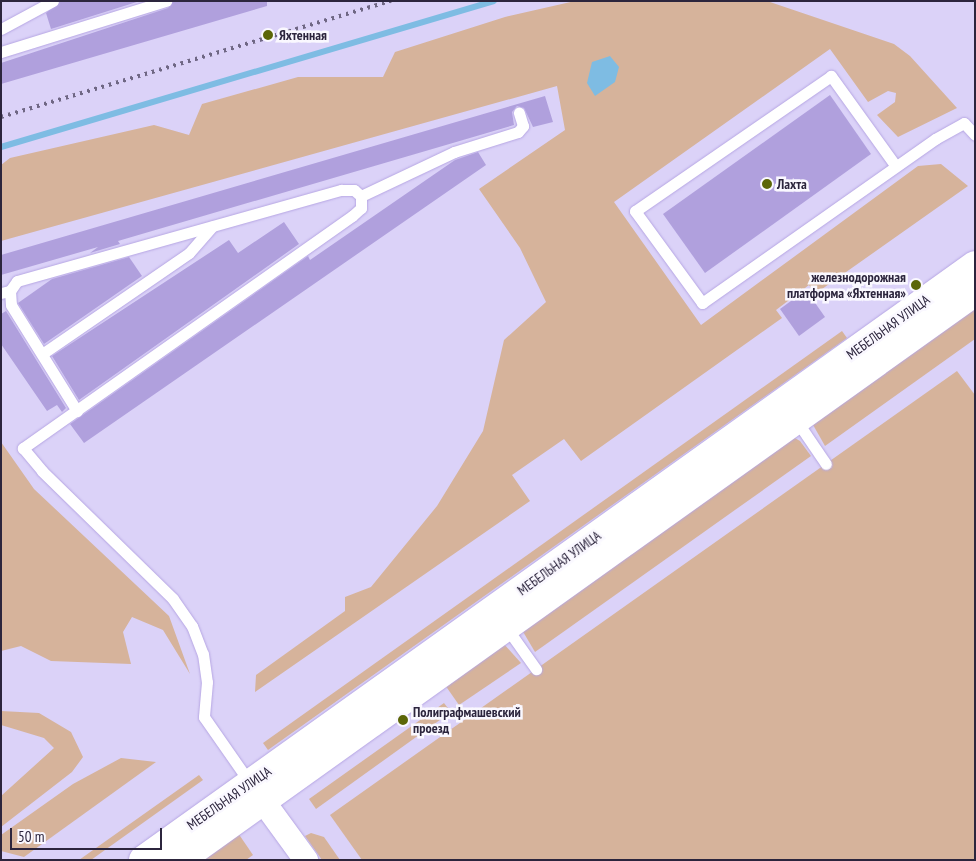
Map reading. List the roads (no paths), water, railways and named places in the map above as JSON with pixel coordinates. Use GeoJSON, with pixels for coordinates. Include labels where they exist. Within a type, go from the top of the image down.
{"type":"FeatureCollection","features":[{"type":"Feature","properties":{"kind":"street","name":"МЕБЕЛЬНАЯ УЛИЦА"},"geometry":{"type":"LineString","coordinates":[[180,860],[257,792],[975,265]]}},
{"type":"Feature","properties":{"kind":"street","name":"МЕБЕЛЬНАЯ УЛИЦА"},"geometry":{"type":"LineString","coordinates":[[143,860],[257,792],[506,627],[975,292]]}},
{"type":"Feature","properties":{"kind":"street"},"geometry":{"type":"LineString","coordinates":[[257,792],[306,860]]}},
{"type":"Feature","properties":{"kind":"lane"},"geometry":{"type":"LineString","coordinates":[[1,29],[53,1]]}},
{"type":"Feature","properties":{"kind":"lane"},"geometry":{"type":"LineString","coordinates":[[1,52],[166,1]]}},
{"type":"Feature","properties":{"kind":"lane"},"geometry":{"type":"LineString","coordinates":[[895,165],[831,76],[635,211],[702,303],[895,165],[964,123],[975,135]]}},
{"type":"Feature","properties":{"kind":"lane"},"geometry":{"type":"LineString","coordinates":[[361,196],[454,152],[518,132],[523,126],[519,113]]}},
{"type":"Feature","properties":{"kind":"lane"},"geometry":{"type":"LineString","coordinates":[[77,411],[11,305],[5,292],[17,281],[341,190],[354,190],[361,196],[362,208],[352,216],[77,411],[23,448],[42,471],[173,599],[192,626],[203,654],[207,682],[204,717],[257,792]]}},
{"type":"Feature","properties":{"kind":"lane"},"geometry":{"type":"LineString","coordinates":[[42,354],[189,252],[212,226]]}},
{"type":"Feature","properties":{"kind":"lane"},"geometry":{"type":"LineString","coordinates":[[795,420],[826,464]]}},
{"type":"Feature","properties":{"kind":"lane"},"geometry":{"type":"LineString","coordinates":[[506,627],[536,669]]}},
{"type":"Feature","properties":{"kind":"water"},"geometry":{"type":"Polygon","coordinates":[[[610,56],[619,67],[615,82],[595,96],[587,83],[592,62],[610,56]]]}},
{"type":"Feature","properties":{"kind":"waterway"},"geometry":{"type":"LineString","coordinates":[[1,147],[494,1]]}},
{"type":"Feature","properties":{"kind":"railway"},"geometry":{"type":"LineString","coordinates":[[1,117],[391,1]]}},
{"type":"Feature","properties":{"kind":"place","name":"Яхтенная"},"geometry":{"type":"Point","coordinates":[268,35]}},
{"type":"Feature","properties":{"kind":"place","name":"Лахта"},"geometry":{"type":"Point","coordinates":[767,184]}},
{"type":"Feature","properties":{"kind":"place","name":"железнодорожная платформа «Яхтенная»"},"geometry":{"type":"Point","coordinates":[916,285]}},
{"type":"Feature","properties":{"kind":"place","name":"Полиграфмашевский проезд"},"geometry":{"type":"Point","coordinates":[403,720]}}]}
